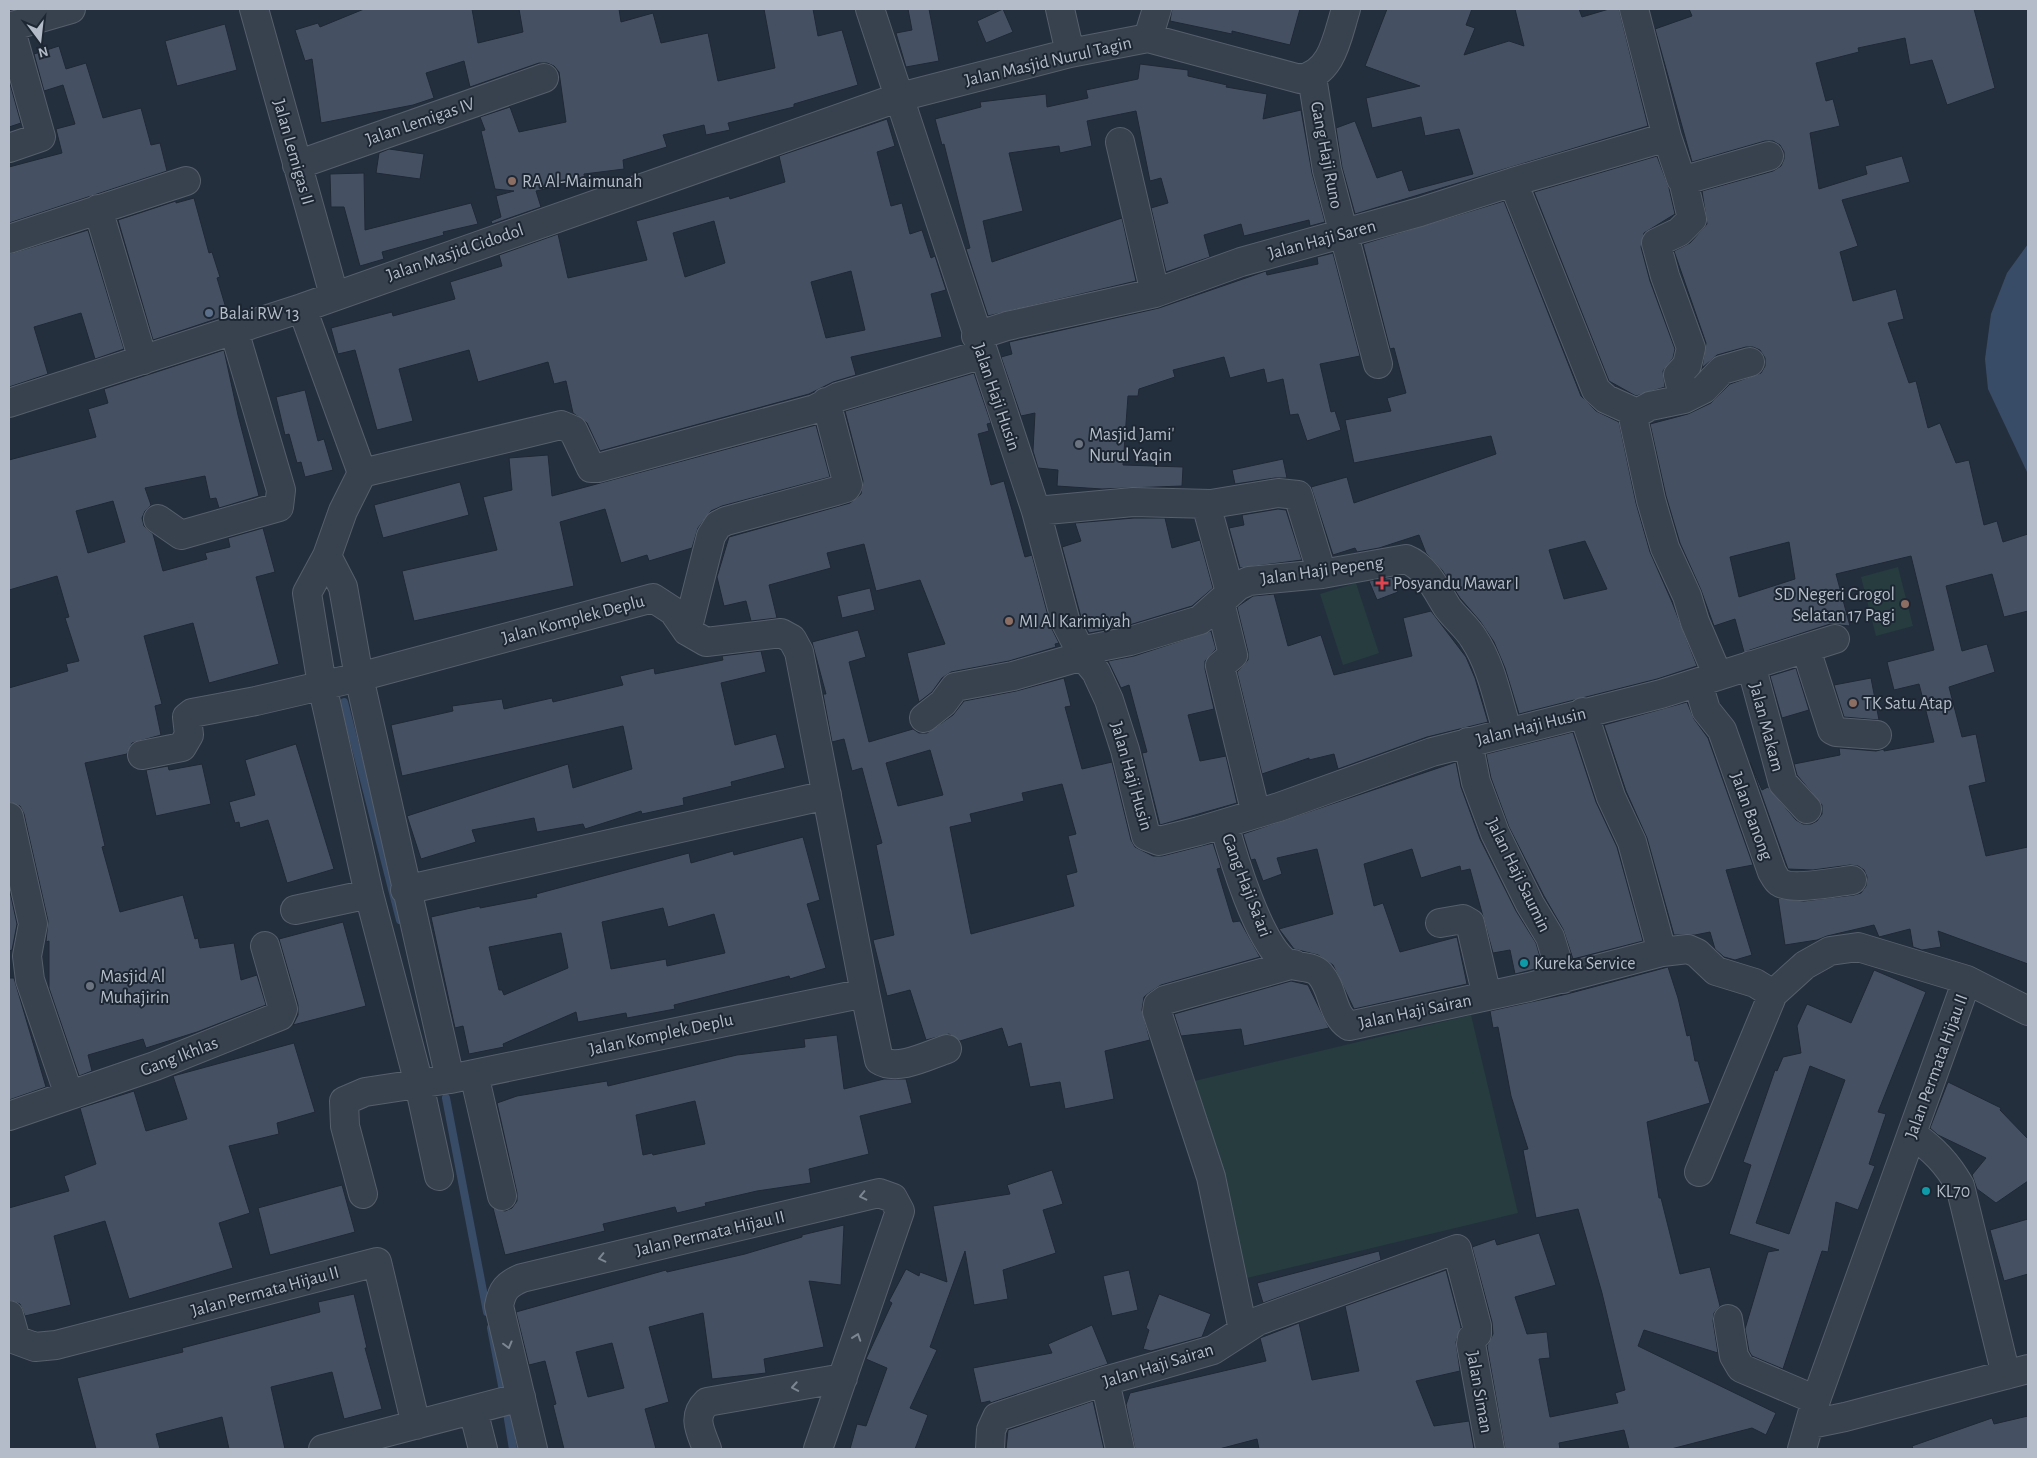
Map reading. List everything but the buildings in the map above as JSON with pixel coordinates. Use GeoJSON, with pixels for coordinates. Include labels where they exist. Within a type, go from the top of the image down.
{"type":"FeatureCollection","features":[{"type":"Feature","properties":{"kind":"street"},"geometry":{"type":"LineString","coordinates":[[9,148],[41,137],[9,27],[71,9]]}},
{"type":"Feature","properties":{"kind":"street","name":"Jalan Lemigas II"},"geometry":{"type":"LineString","coordinates":[[254,9],[334,295]]}},
{"type":"Feature","properties":{"kind":"street","name":"Jalan Haji Husin"},"geometry":{"type":"LineString","coordinates":[[870,9],[1036,511],[1059,602],[1070,631],[1082,653],[1096,672],[1113,712],[1146,836],[1159,841],[1224,824],[1432,752],[1708,679],[1835,640]]}},
{"type":"Feature","properties":{"kind":"street"},"geometry":{"type":"LineString","coordinates":[[1060,9],[1070,53]]}},
{"type":"Feature","properties":{"kind":"street"},"geometry":{"type":"LineString","coordinates":[[1148,38],[1158,9]]}},
{"type":"Feature","properties":{"kind":"street"},"geometry":{"type":"LineString","coordinates":[[1312,77],[1321,71],[1327,63],[1346,9]]}},
{"type":"Feature","properties":{"kind":"street"},"geometry":{"type":"LineString","coordinates":[[1634,9],[1667,137],[1682,180],[1692,219],[1679,232],[1656,243],[1665,276],[1691,348],[1687,365],[1678,374],[1684,399]]}},
{"type":"Feature","properties":{"kind":"street","name":"Jalan Masjid Nurul Tagin"},"geometry":{"type":"LineString","coordinates":[[900,97],[1070,53],[1148,38],[1300,78],[1312,77]]}},
{"type":"Feature","properties":{"kind":"street","name":"Gang Haji Runo"},"geometry":{"type":"LineString","coordinates":[[1312,77],[1327,170],[1378,364]]}},
{"type":"Feature","properties":{"kind":"street","name":"Jalan Lemigas IV"},"geometry":{"type":"LineString","coordinates":[[297,165],[544,78]]}},
{"type":"Feature","properties":{"kind":"street","name":"Jalan Masjid Cidodol"},"geometry":{"type":"LineString","coordinates":[[9,403],[302,308],[334,295],[900,97]]}},
{"type":"Feature","properties":{"kind":"street","name":"Jalan Haji Saren"},"geometry":{"type":"LineString","coordinates":[[362,473],[561,425],[573,430],[587,462],[594,469],[815,409],[826,402],[980,345],[1007,326],[1155,293],[1241,262],[1420,212],[1513,182],[1667,137]]}},
{"type":"Feature","properties":{"kind":"street"},"geometry":{"type":"LineString","coordinates":[[1120,142],[1155,293]]}},
{"type":"Feature","properties":{"kind":"street"},"geometry":{"type":"LineString","coordinates":[[1682,180],[1769,156]]}},
{"type":"Feature","properties":{"kind":"street"},"geometry":{"type":"LineString","coordinates":[[9,239],[186,181]]}},
{"type":"Feature","properties":{"kind":"street"},"geometry":{"type":"LineString","coordinates":[[1513,182],[1596,390],[1606,399],[1637,413]]}},
{"type":"Feature","properties":{"kind":"street"},"geometry":{"type":"LineString","coordinates":[[98,209],[143,360]]}},
{"type":"Feature","properties":{"kind":"street"},"geometry":{"type":"LineString","coordinates":[[302,308],[362,473],[343,511],[327,556],[307,594],[340,681],[462,1076],[502,1196]]}},
{"type":"Feature","properties":{"kind":"street"},"geometry":{"type":"LineString","coordinates":[[158,519],[181,535],[279,507],[281,490],[234,330]]}},
{"type":"Feature","properties":{"kind":"street"},"geometry":{"type":"LineString","coordinates":[[1708,679],[1687,596],[1665,548],[1651,500],[1634,422],[1637,413],[1650,406],[1684,399],[1704,389],[1722,370],[1750,362]]}},
{"type":"Feature","properties":{"kind":"street"},"geometry":{"type":"LineString","coordinates":[[687,631],[711,536],[718,525],[726,521],[846,488],[848,485],[826,402]]}},
{"type":"Feature","properties":{"kind":"street"},"geometry":{"type":"LineString","coordinates":[[1036,511],[1133,502],[1206,504],[1278,493],[1298,495],[1322,574]]}},
{"type":"Feature","properties":{"kind":"street"},"geometry":{"type":"LineString","coordinates":[[1206,504],[1225,597],[1233,655],[1220,666],[1256,814]]}},
{"type":"Feature","properties":{"kind":"street"},"geometry":{"type":"LineString","coordinates":[[327,556],[343,587],[340,681],[369,894],[419,1084],[438,1176]]}},
{"type":"Feature","properties":{"kind":"street","name":"Jalan Haji Pepeng"},"geometry":{"type":"LineString","coordinates":[[924,718],[943,703],[955,687],[1013,676],[1082,653],[1175,629],[1206,617],[1225,597],[1249,581],[1322,574],[1394,559],[1406,559],[1415,562],[1434,585],[1449,609],[1474,638],[1485,658],[1508,733]]}},
{"type":"Feature","properties":{"kind":"street","name":"Jalan Komplek Deplu"},"geometry":{"type":"LineString","coordinates":[[142,755],[182,747],[189,735],[187,717],[192,713],[340,681],[653,598],[673,611],[687,631],[706,642],[781,633],[792,639],[799,652],[866,993],[462,1076],[365,1092],[344,1101],[345,1126],[363,1194]]}},
{"type":"Feature","properties":{"kind":"street"},"geometry":{"type":"LineString","coordinates":[[1806,649],[1832,730],[1836,732],[1877,735]]}},
{"type":"Feature","properties":{"kind":"street","name":"Jalan Makam"},"geometry":{"type":"LineString","coordinates":[[1751,665],[1783,783],[1807,809]]}},
{"type":"Feature","properties":{"kind":"street","name":"Jalan Banong"},"geometry":{"type":"LineString","coordinates":[[1708,679],[1706,710],[1722,730],[1772,872],[1779,882],[1785,884],[1814,884],[1852,880]]}},
{"type":"Feature","properties":{"kind":"street"},"geometry":{"type":"LineString","coordinates":[[1583,712],[1611,796],[1632,842],[1662,952]]}},
{"type":"Feature","properties":{"kind":"street","name":"Jalan Haji Saumin"},"geometry":{"type":"LineString","coordinates":[[1468,742],[1476,782],[1495,833],[1530,904],[1550,937],[1563,979]]}},
{"type":"Feature","properties":{"kind":"street"},"geometry":{"type":"LineString","coordinates":[[406,890],[827,795]]}},
{"type":"Feature","properties":{"kind":"street"},"geometry":{"type":"LineString","coordinates":[[9,818],[33,924],[27,956],[30,980],[69,1095]]}},
{"type":"Feature","properties":{"kind":"street","name":"Gang Haji Sa'ari"},"geometry":{"type":"LineString","coordinates":[[1224,824],[1231,851],[1264,934],[1286,963],[1308,967],[1320,973],[1330,992],[1340,1020],[1349,1026]]}},
{"type":"Feature","properties":{"kind":"street"},"geometry":{"type":"LineString","coordinates":[[295,910],[369,894]]}},
{"type":"Feature","properties":{"kind":"street"},"geometry":{"type":"LineString","coordinates":[[1440,923],[1463,918],[1470,923],[1484,996]]}},
{"type":"Feature","properties":{"kind":"street","name":"Gang Ikhlas"},"geometry":{"type":"LineString","coordinates":[[9,1116],[155,1066],[280,1016],[283,1009],[265,946]]}},
{"type":"Feature","properties":{"kind":"street","name":"Jalan Permata Hijau II"},"geometry":{"type":"LineString","coordinates":[[1699,1172],[1773,994],[1805,965],[1830,951],[1858,947],[1967,980],[1813,1412],[1802,1449]]}},
{"type":"Feature","properties":{"kind":"street","name":"Jalan Haji Sairan"},"geometry":{"type":"LineString","coordinates":[[1349,1026],[1563,979],[1662,952],[1688,950],[1697,953],[1716,971],[1755,983],[1773,994]]}},
{"type":"Feature","properties":{"kind":"street"},"geometry":{"type":"LineString","coordinates":[[1243,1330],[1210,1178],[1157,1012],[1158,1005],[1165,1000],[1294,964]]}},
{"type":"Feature","properties":{"kind":"street"},"geometry":{"type":"LineString","coordinates":[[1967,980],[2028,1011]]}},
{"type":"Feature","properties":{"kind":"street"},"geometry":{"type":"LineString","coordinates":[[866,993],[879,1060],[884,1063],[896,1064],[947,1049]]}},
{"type":"Feature","properties":{"kind":"street"},"geometry":{"type":"LineString","coordinates":[[1728,1319],[1734,1356],[1741,1368],[1813,1412],[1845,1417],[2017,1372],[1960,1186],[1949,1166],[1936,1151],[1912,1134]]}},
{"type":"Feature","properties":{"kind":"street","name":"Jalan Permata Hijau II"},"geometry":{"type":"LineString","coordinates":[[533,1449],[499,1306],[501,1294],[509,1284],[522,1278],[879,1192],[893,1198],[900,1211],[818,1449]]}},
{"type":"Feature","properties":{"kind":"street","name":"Jalan Haji Sairan"},"geometry":{"type":"LineString","coordinates":[[990,1449],[991,1430],[998,1417],[1105,1381],[1213,1350],[1232,1340],[1243,1330],[1258,1321],[1457,1249]]}},
{"type":"Feature","properties":{"kind":"street","name":"Jalan Siman"},"geometry":{"type":"LineString","coordinates":[[1457,1249],[1477,1326],[1477,1334],[1472,1338],[1471,1344],[1490,1449]]}},
{"type":"Feature","properties":{"kind":"street","name":"Jalan Permata Hijau II"},"geometry":{"type":"LineString","coordinates":[[9,1315],[16,1340],[35,1348],[56,1345],[377,1262],[416,1425]]}},
{"type":"Feature","properties":{"kind":"street"},"geometry":{"type":"LineString","coordinates":[[707,1449],[697,1420],[699,1410],[706,1402],[843,1378]]}},
{"type":"Feature","properties":{"kind":"street"},"geometry":{"type":"LineString","coordinates":[[1105,1381],[1120,1449]]}},
{"type":"Feature","properties":{"kind":"street"},"geometry":{"type":"LineString","coordinates":[[323,1449],[521,1397]]}},
{"type":"Feature","properties":{"kind":"street"},"geometry":{"type":"LineString","coordinates":[[474,1410],[483,1449]]}},
{"type":"Feature","properties":{"kind":"green space"},"geometry":{"type":"Polygon","coordinates":[[[1898,567],[1913,626],[1876,636],[1861,577],[1898,567]]]}},
{"type":"Feature","properties":{"kind":"green space"},"geometry":{"type":"Polygon","coordinates":[[[1356,583],[1379,653],[1343,665],[1320,594],[1356,583]]]}},
{"type":"Feature","properties":{"kind":"green space"},"geometry":{"type":"Polygon","coordinates":[[[1471,1015],[1518,1213],[1230,1282],[1182,1084],[1471,1015]]]}},
{"type":"Feature","properties":{"kind":"water"},"geometry":{"type":"Polygon","coordinates":[[[2028,244],[2028,474],[1988,389],[1985,359],[1991,314],[2007,273],[2028,244]]]}},
{"type":"Feature","properties":{"kind":"waterway"},"geometry":{"type":"LineString","coordinates":[[344,702],[400,920]]}},
{"type":"Feature","properties":{"kind":"waterway"},"geometry":{"type":"LineString","coordinates":[[446,1098],[487,1312]]}},
{"type":"Feature","properties":{"kind":"waterway"},"geometry":{"type":"LineString","coordinates":[[491,1328],[504,1396]]}},
{"type":"Feature","properties":{"kind":"waterway"},"geometry":{"type":"LineString","coordinates":[[506,1407],[513,1449]]}},
{"type":"Feature","properties":{"kind":"place","name":"RA Al-Maimunah"},"geometry":{"type":"Point","coordinates":[512,181]}},
{"type":"Feature","properties":{"kind":"place","name":"Balai RW 13"},"geometry":{"type":"Point","coordinates":[209,313]}},
{"type":"Feature","properties":{"kind":"place","name":"Masjid Jami' Nurul Yaqin"},"geometry":{"type":"Point","coordinates":[1079,444]}},
{"type":"Feature","properties":{"kind":"place","name":"Posyandu Mawar I"},"geometry":{"type":"Point","coordinates":[1382,583]}},
{"type":"Feature","properties":{"kind":"place","name":"SD Negeri Grogol Selatan 17 Pagi"},"geometry":{"type":"Point","coordinates":[1905,604]}},
{"type":"Feature","properties":{"kind":"place","name":"MI Al Karimiyah"},"geometry":{"type":"Point","coordinates":[1009,621]}},
{"type":"Feature","properties":{"kind":"place","name":"TK Satu Atap"},"geometry":{"type":"Point","coordinates":[1853,703]}},
{"type":"Feature","properties":{"kind":"place","name":"Kureka Service"},"geometry":{"type":"Point","coordinates":[1524,963]}},
{"type":"Feature","properties":{"kind":"place","name":"Masjid Al Muhajirin"},"geometry":{"type":"Point","coordinates":[90,986]}},
{"type":"Feature","properties":{"kind":"place","name":"KL70"},"geometry":{"type":"Point","coordinates":[1926,1191]}}]}
